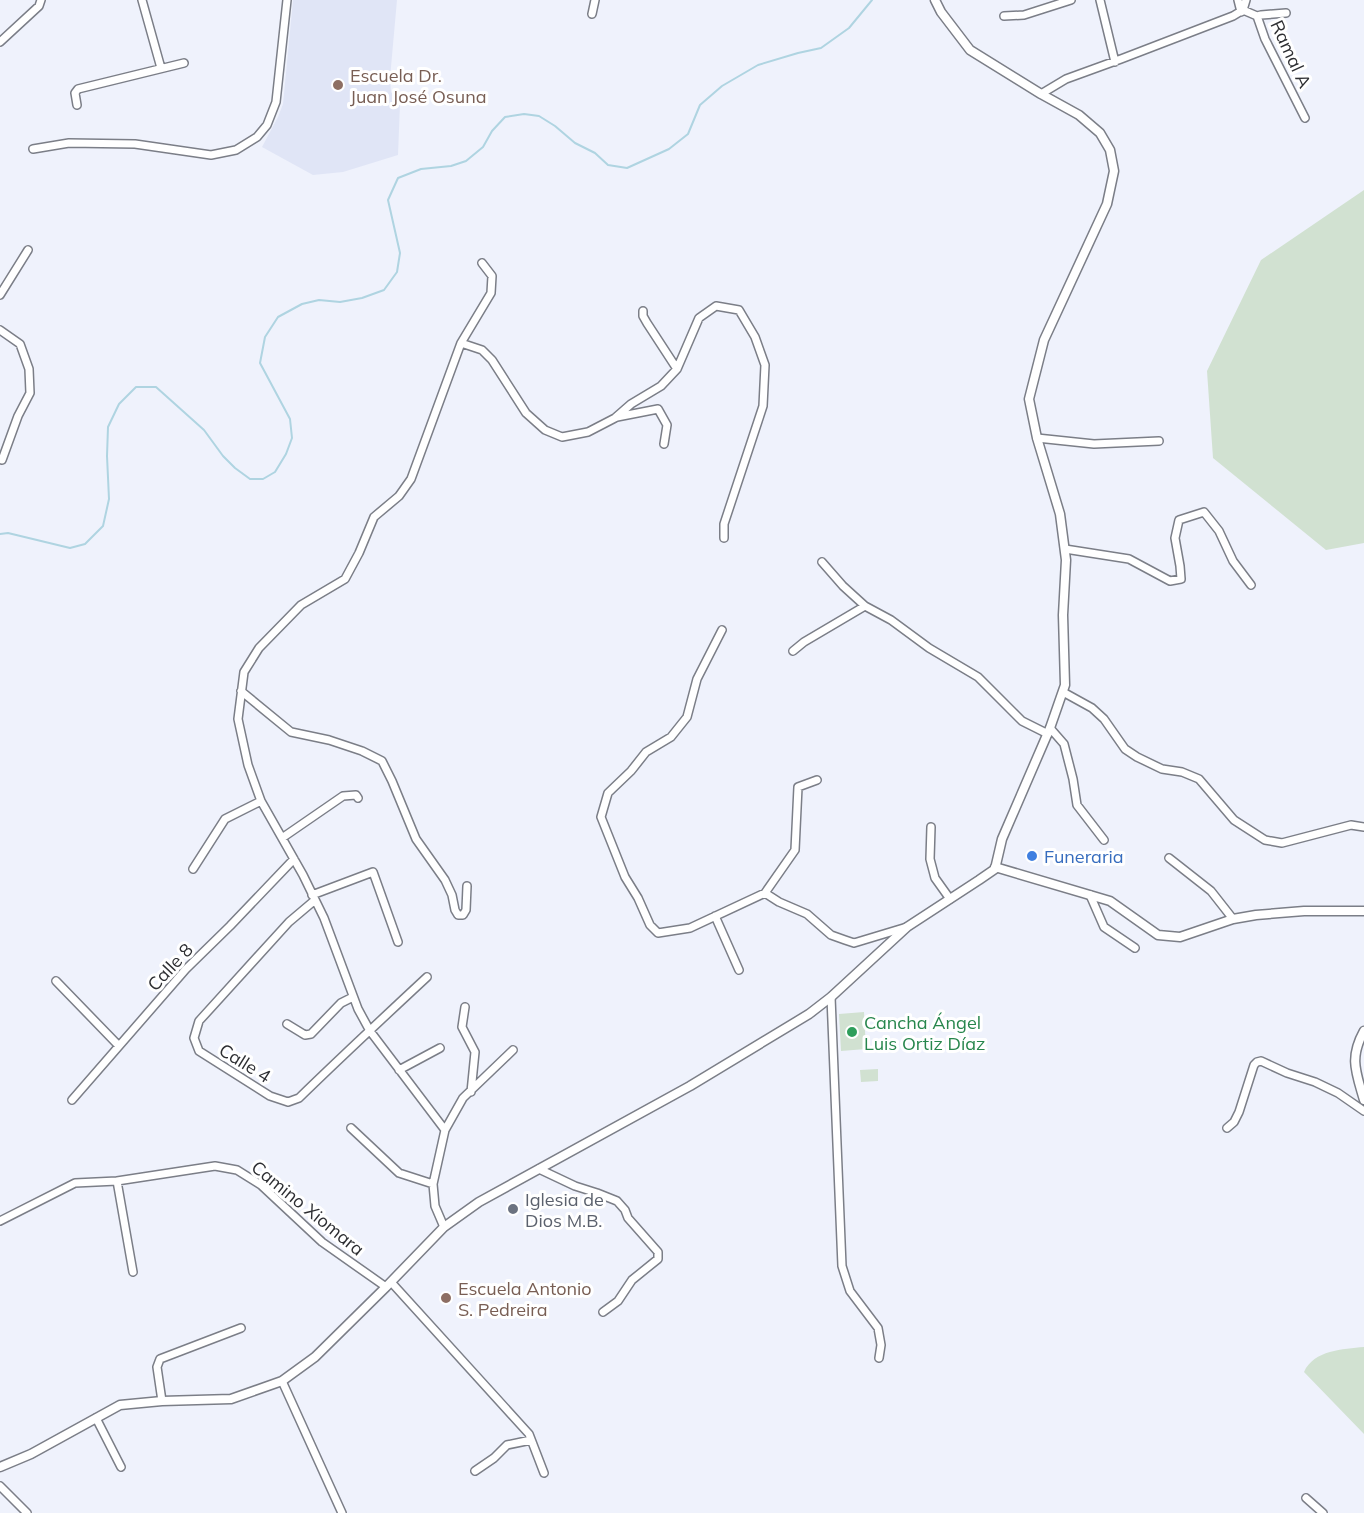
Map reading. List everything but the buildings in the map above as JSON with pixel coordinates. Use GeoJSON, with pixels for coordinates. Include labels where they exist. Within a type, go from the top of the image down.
{"type":"FeatureCollection","features":[{"type":"Feature","properties":{"kind":"street"},"geometry":{"type":"LineString","coordinates":[[0,42],[39,6],[41,0]]}},
{"type":"Feature","properties":{"kind":"street"},"geometry":{"type":"LineString","coordinates":[[142,0],[161,68]]}},
{"type":"Feature","properties":{"kind":"street"},"geometry":{"type":"LineString","coordinates":[[33,149],[69,143],[135,144],[211,155],[236,150],[256,137],[267,125],[276,102],[287,0]]}},
{"type":"Feature","properties":{"kind":"street"},"geometry":{"type":"LineString","coordinates":[[592,14],[595,0]]}},
{"type":"Feature","properties":{"kind":"street"},"geometry":{"type":"LineString","coordinates":[[0,1468],[32,1454],[120,1405],[231,1399],[282,1381],[315,1357],[444,1227],[479,1202],[690,1086],[800,1020],[831,997],[907,927],[980,880],[995,867],[1002,839],[1049,731],[1065,686],[1063,615],[1065,549],[1060,514],[1037,438],[1029,399],[1044,340],[1107,204],[1114,171],[1110,150],[1100,133],[1079,115],[970,50],[940,12],[935,0]]}},
{"type":"Feature","properties":{"kind":"street"},"geometry":{"type":"LineString","coordinates":[[1004,16],[1024,15],[1071,0]]}},
{"type":"Feature","properties":{"kind":"street"},"geometry":{"type":"LineString","coordinates":[[1100,0],[1115,62]]}},
{"type":"Feature","properties":{"kind":"street"},"geometry":{"type":"LineString","coordinates":[[1238,0],[1242,11]]}},
{"type":"Feature","properties":{"kind":"street"},"geometry":{"type":"LineString","coordinates":[[1041,94],[1066,79],[1115,62],[1242,11],[1246,0]]}},
{"type":"Feature","properties":{"kind":"street","name":"Ramal A"},"geometry":{"type":"LineString","coordinates":[[1242,11],[1257,16],[1265,39],[1305,118]]}},
{"type":"Feature","properties":{"kind":"street"},"geometry":{"type":"LineString","coordinates":[[1257,16],[1286,13]]}},
{"type":"Feature","properties":{"kind":"street"},"geometry":{"type":"LineString","coordinates":[[77,105],[75,93],[78,89],[184,63]]}},
{"type":"Feature","properties":{"kind":"street"},"geometry":{"type":"LineString","coordinates":[[0,295],[27,250]]}},
{"type":"Feature","properties":{"kind":"street"},"geometry":{"type":"LineString","coordinates":[[446,1130],[370,1031],[353,997],[324,918],[261,801],[248,765],[238,719],[244,672],[259,648],[301,605],[345,579],[374,517],[399,496],[411,479],[462,343],[490,293],[492,276],[482,263]]}},
{"type":"Feature","properties":{"kind":"street"},"geometry":{"type":"LineString","coordinates":[[462,343],[482,350],[492,360],[526,413],[546,430],[562,437],[588,432],[615,418],[631,404],[661,386],[677,369],[699,318],[716,306],[739,310],[755,337],[765,365],[763,406],[724,524],[724,537]]}},
{"type":"Feature","properties":{"kind":"street"},"geometry":{"type":"LineString","coordinates":[[643,311],[647,323],[677,369]]}},
{"type":"Feature","properties":{"kind":"street"},"geometry":{"type":"LineString","coordinates":[[0,330],[20,344],[29,369],[30,393],[18,416],[2,460]]}},
{"type":"Feature","properties":{"kind":"street"},"geometry":{"type":"LineString","coordinates":[[615,418],[658,409],[667,425],[664,444]]}},
{"type":"Feature","properties":{"kind":"street"},"geometry":{"type":"LineString","coordinates":[[1037,438],[1094,444],[1159,441]]}},
{"type":"Feature","properties":{"kind":"street"},"geometry":{"type":"LineString","coordinates":[[1065,549],[1129,559],[1170,581],[1180,579],[1175,538],[1179,520],[1204,512],[1220,531],[1233,561],[1251,585]]}},
{"type":"Feature","properties":{"kind":"street"},"geometry":{"type":"LineString","coordinates":[[822,562],[865,606],[891,620],[928,648],[978,677],[1022,721],[1049,731],[1064,744],[1077,805],[1104,840]]}},
{"type":"Feature","properties":{"kind":"street"},"geometry":{"type":"LineString","coordinates":[[793,651],[804,642],[865,606]]}},
{"type":"Feature","properties":{"kind":"street"},"geometry":{"type":"LineString","coordinates":[[722,630],[697,679],[687,717],[671,737],[646,752],[631,771],[608,793],[602,817],[625,877],[638,898],[650,925],[658,933],[690,928],[765,893],[795,850],[798,787],[817,780]]}},
{"type":"Feature","properties":{"kind":"street"},"geometry":{"type":"LineString","coordinates":[[241,691],[291,732],[329,740],[362,751],[382,761],[416,839],[445,880],[458,915],[463,915],[466,910],[467,886]]}},
{"type":"Feature","properties":{"kind":"street"},"geometry":{"type":"LineString","coordinates":[[1063,692],[1092,708],[1104,719],[1125,749],[1137,757],[1162,769],[1182,772],[1199,779],[1234,820],[1265,840],[1282,843],[1351,825],[1364,827]]}},
{"type":"Feature","properties":{"kind":"street"},"geometry":{"type":"LineString","coordinates":[[282,838],[343,796],[356,795],[358,798]]}},
{"type":"Feature","properties":{"kind":"street"},"geometry":{"type":"LineString","coordinates":[[194,869],[225,819],[261,801]]}},
{"type":"Feature","properties":{"kind":"street"},"geometry":{"type":"LineString","coordinates":[[931,827],[930,859],[935,878],[950,899]]}},
{"type":"Feature","properties":{"kind":"street"},"geometry":{"type":"LineString","coordinates":[[1169,858],[1211,891],[1233,919]]}},
{"type":"Feature","properties":{"kind":"street","name":"Calle 8"},"geometry":{"type":"LineString","coordinates":[[72,1100],[186,969],[294,859]]}},
{"type":"Feature","properties":{"kind":"street"},"geometry":{"type":"LineString","coordinates":[[995,867],[1110,901],[1158,935],[1180,937],[1233,919],[1256,915],[1304,911],[1364,911]]}},
{"type":"Feature","properties":{"kind":"street"},"geometry":{"type":"LineString","coordinates":[[314,898],[373,872],[398,942]]}},
{"type":"Feature","properties":{"kind":"street"},"geometry":{"type":"LineString","coordinates":[[765,893],[807,914],[831,935],[854,943],[907,927]]}},
{"type":"Feature","properties":{"kind":"street"},"geometry":{"type":"LineString","coordinates":[[1090,895],[1104,927],[1135,948]]}},
{"type":"Feature","properties":{"kind":"street","name":"Calle 4"},"geometry":{"type":"LineString","coordinates":[[314,898],[289,922],[199,1021],[194,1038],[199,1051],[270,1096],[288,1102],[299,1098],[427,977]]}},
{"type":"Feature","properties":{"kind":"street"},"geometry":{"type":"LineString","coordinates":[[715,916],[739,970]]}},
{"type":"Feature","properties":{"kind":"street"},"geometry":{"type":"LineString","coordinates":[[56,981],[118,1047]]}},
{"type":"Feature","properties":{"kind":"street"},"geometry":{"type":"LineString","coordinates":[[287,1024],[304,1035],[311,1034],[341,1003],[353,997]]}},
{"type":"Feature","properties":{"kind":"street"},"geometry":{"type":"LineString","coordinates":[[831,997],[842,1266],[850,1291],[878,1328],[881,1345],[879,1358]]}},
{"type":"Feature","properties":{"kind":"street"},"geometry":{"type":"LineString","coordinates":[[465,1006],[462,1027],[476,1052],[471,1092]]}},
{"type":"Feature","properties":{"kind":"street"},"geometry":{"type":"LineString","coordinates":[[1364,1030],[1358,1043],[1354,1066],[1364,1100]]}},
{"type":"Feature","properties":{"kind":"street"},"geometry":{"type":"LineString","coordinates":[[399,1070],[440,1048]]}},
{"type":"Feature","properties":{"kind":"street"},"geometry":{"type":"LineString","coordinates":[[444,1227],[435,1206],[433,1184],[446,1130],[463,1098],[513,1050]]}},
{"type":"Feature","properties":{"kind":"street"},"geometry":{"type":"LineString","coordinates":[[1227,1128],[1234,1122],[1239,1112],[1254,1065],[1261,1061],[1338,1093],[1364,1111]]}},
{"type":"Feature","properties":{"kind":"street"},"geometry":{"type":"LineString","coordinates":[[351,1128],[399,1173],[433,1184]]}},
{"type":"Feature","properties":{"kind":"street","name":"Camino Xiomara"},"geometry":{"type":"LineString","coordinates":[[0,1221],[75,1183],[117,1181],[215,1166],[237,1170],[261,1185],[322,1242],[389,1284],[529,1434],[544,1473]]}},
{"type":"Feature","properties":{"kind":"street"},"geometry":{"type":"LineString","coordinates":[[539,1169],[617,1202],[658,1252],[658,1259],[632,1280],[618,1301],[603,1312]]}},
{"type":"Feature","properties":{"kind":"street"},"geometry":{"type":"LineString","coordinates":[[117,1181],[133,1272]]}},
{"type":"Feature","properties":{"kind":"street"},"geometry":{"type":"LineString","coordinates":[[162,1401],[157,1367],[160,1359],[241,1328]]}},
{"type":"Feature","properties":{"kind":"street"},"geometry":{"type":"LineString","coordinates":[[282,1381],[342,1513]]}},
{"type":"Feature","properties":{"kind":"street"},"geometry":{"type":"LineString","coordinates":[[96,1418],[121,1467]]}},
{"type":"Feature","properties":{"kind":"street"},"geometry":{"type":"LineString","coordinates":[[475,1471],[494,1458],[507,1445],[531,1440]]}},
{"type":"Feature","properties":{"kind":"street"},"geometry":{"type":"LineString","coordinates":[[0,1486],[27,1513]]}},
{"type":"Feature","properties":{"kind":"street"},"geometry":{"type":"LineString","coordinates":[[1306,1498],[1323,1513]]}},
{"type":"Feature","properties":{"kind":"shaded area","name":"Escuela Dr. Juan José Osuna"},"geometry":{"type":"Polygon","coordinates":[[[293,0],[397,0],[390,78],[391,92],[400,104],[398,155],[343,172],[313,175],[262,147],[283,104],[293,0]]]}},
{"type":"Feature","properties":{"kind":"green space"},"geometry":{"type":"Polygon","coordinates":[[[1364,190],[1364,543],[1326,550],[1213,458],[1207,371],[1261,260],[1364,190]]]}},
{"type":"Feature","properties":{"kind":"green space","name":"Cancha Ángel Luis Ortiz Díaz"},"geometry":{"type":"Polygon","coordinates":[[[864,1012],[866,1049],[841,1051],[839,1014],[864,1012]]]}},
{"type":"Feature","properties":{"kind":"green space"},"geometry":{"type":"Polygon","coordinates":[[[878,1069],[878,1081],[861,1082],[860,1070],[878,1069]]]}},
{"type":"Feature","properties":{"kind":"green space"},"geometry":{"type":"Polygon","coordinates":[[[1364,1347],[1364,1434],[1304,1372],[1315,1359],[1322,1355],[1338,1350],[1364,1347]]]}},
{"type":"Feature","properties":{"kind":"waterway"},"geometry":{"type":"LineString","coordinates":[[0,534],[8,533],[70,548],[85,544],[103,526],[109,499],[108,427],[119,404],[136,387],[156,387],[204,430],[223,456],[250,479],[263,479],[275,472],[292,438],[290,419],[260,363],[265,337],[278,317],[302,304],[319,300],[340,302],[362,298],[384,290],[397,272],[400,253],[388,200],[398,178],[421,169],[451,166],[466,161],[483,147],[492,131],[505,117],[524,114],[539,116],[575,143],[595,153],[608,165],[627,168],[669,149],[688,134],[700,105],[722,86],[758,65],[821,48],[849,28],[872,0]]}},
{"type":"Feature","properties":{"kind":"place","name":"Escuela Dr. Juan José Osuna"},"geometry":{"type":"Point","coordinates":[338,85]}},
{"type":"Feature","properties":{"kind":"place","name":"Funeraria"},"geometry":{"type":"Point","coordinates":[1032,856]}},
{"type":"Feature","properties":{"kind":"place","name":"Cancha Ángel Luis Ortiz Díaz"},"geometry":{"type":"Point","coordinates":[852,1032]}},
{"type":"Feature","properties":{"kind":"place","name":"Iglesia de Dios M.B."},"geometry":{"type":"Point","coordinates":[513,1209]}},
{"type":"Feature","properties":{"kind":"place","name":"Escuela Antonio S. Pedreira"},"geometry":{"type":"Point","coordinates":[446,1298]}}]}
